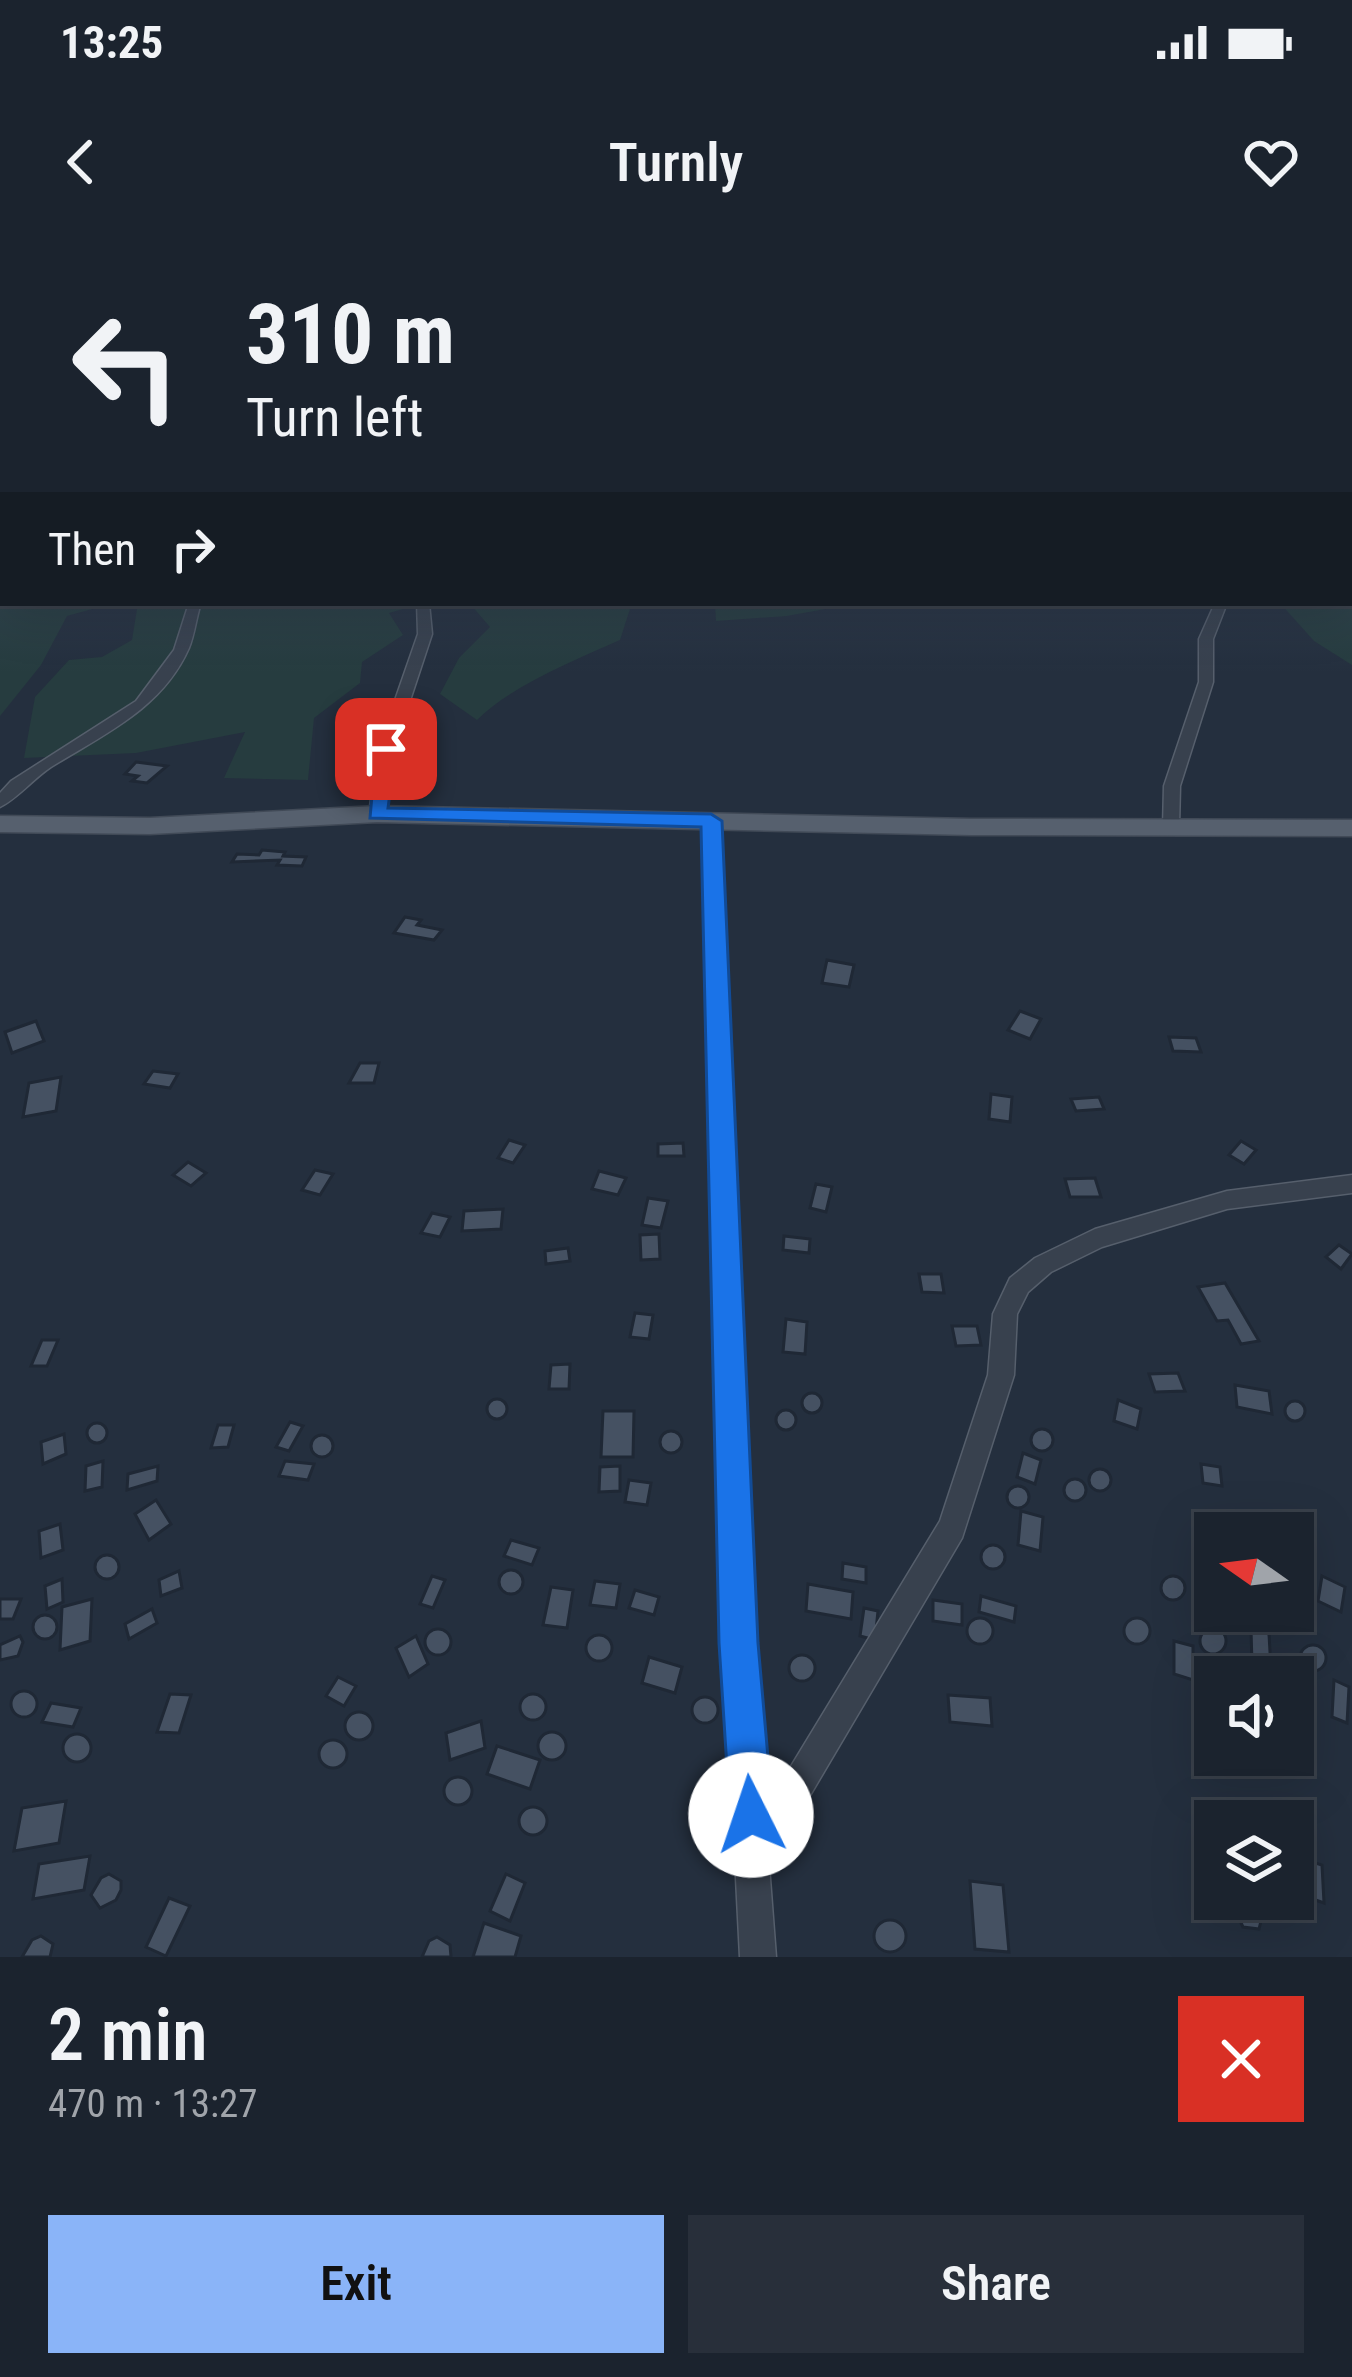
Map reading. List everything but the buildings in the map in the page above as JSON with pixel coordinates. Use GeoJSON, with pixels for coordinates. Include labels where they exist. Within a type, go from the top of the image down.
{"type":"FeatureCollection","features":[{"type":"Feature","properties":{"kind":"main road"},"geometry":{"type":"LineString","coordinates":[[0,824],[150,826],[377,814],[1352,828]]}},
{"type":"Feature","properties":{"kind":"street"},"geometry":{"type":"LineString","coordinates":[[0,802],[12,786],[90,740],[155,690],[187,638],[186,620],[193,606]]}},
{"type":"Feature","properties":{"kind":"street"},"geometry":{"type":"LineString","coordinates":[[377,814],[386,749],[425,634],[423,606]]}},
{"type":"Feature","properties":{"kind":"street"},"geometry":{"type":"LineString","coordinates":[[1171,827],[1172,786],[1206,682],[1206,639],[1220,606]]}},
{"type":"Feature","properties":{"kind":"street"},"geometry":{"type":"LineString","coordinates":[[711,821],[739,1643],[758,1957]]}},
{"type":"Feature","properties":{"kind":"street"},"geometry":{"type":"LineString","coordinates":[[754,1858],[952,1528],[1001,1375],[1005,1314],[1019,1285],[1042,1264],[1095,1239],[1227,1200],[1352,1184]]}},
{"type":"Feature","properties":{"kind":"green space"},"geometry":{"type":"Polygon","coordinates":[[[0,606],[103,606],[67,616],[41,665],[0,716],[0,606]]]}},
{"type":"Feature","properties":{"kind":"green space"},"geometry":{"type":"Polygon","coordinates":[[[138,606],[414,606],[389,613],[403,635],[362,662],[360,683],[314,718],[308,780],[224,778],[245,732],[136,753],[24,758],[35,697],[69,660],[102,657],[132,640],[138,606]]]}},
{"type":"Feature","properties":{"kind":"green space"},"geometry":{"type":"Polygon","coordinates":[[[472,606],[634,606],[620,640],[525,685],[477,720],[440,694],[459,658],[490,627],[472,606]]]}},
{"type":"Feature","properties":{"kind":"green space"},"geometry":{"type":"Polygon","coordinates":[[[715,606],[842,606],[787,616],[716,621],[715,606]]]}},
{"type":"Feature","properties":{"kind":"green space"},"geometry":{"type":"Polygon","coordinates":[[[1283,606],[1352,606],[1352,665],[1314,641],[1283,606]]]}},
{"type":"Feature","properties":{"kind":"route"},"geometry":{"type":"LineString","coordinates":[[386,749],[377,814],[711,821],[739,1643],[751,1815]]}}]}
